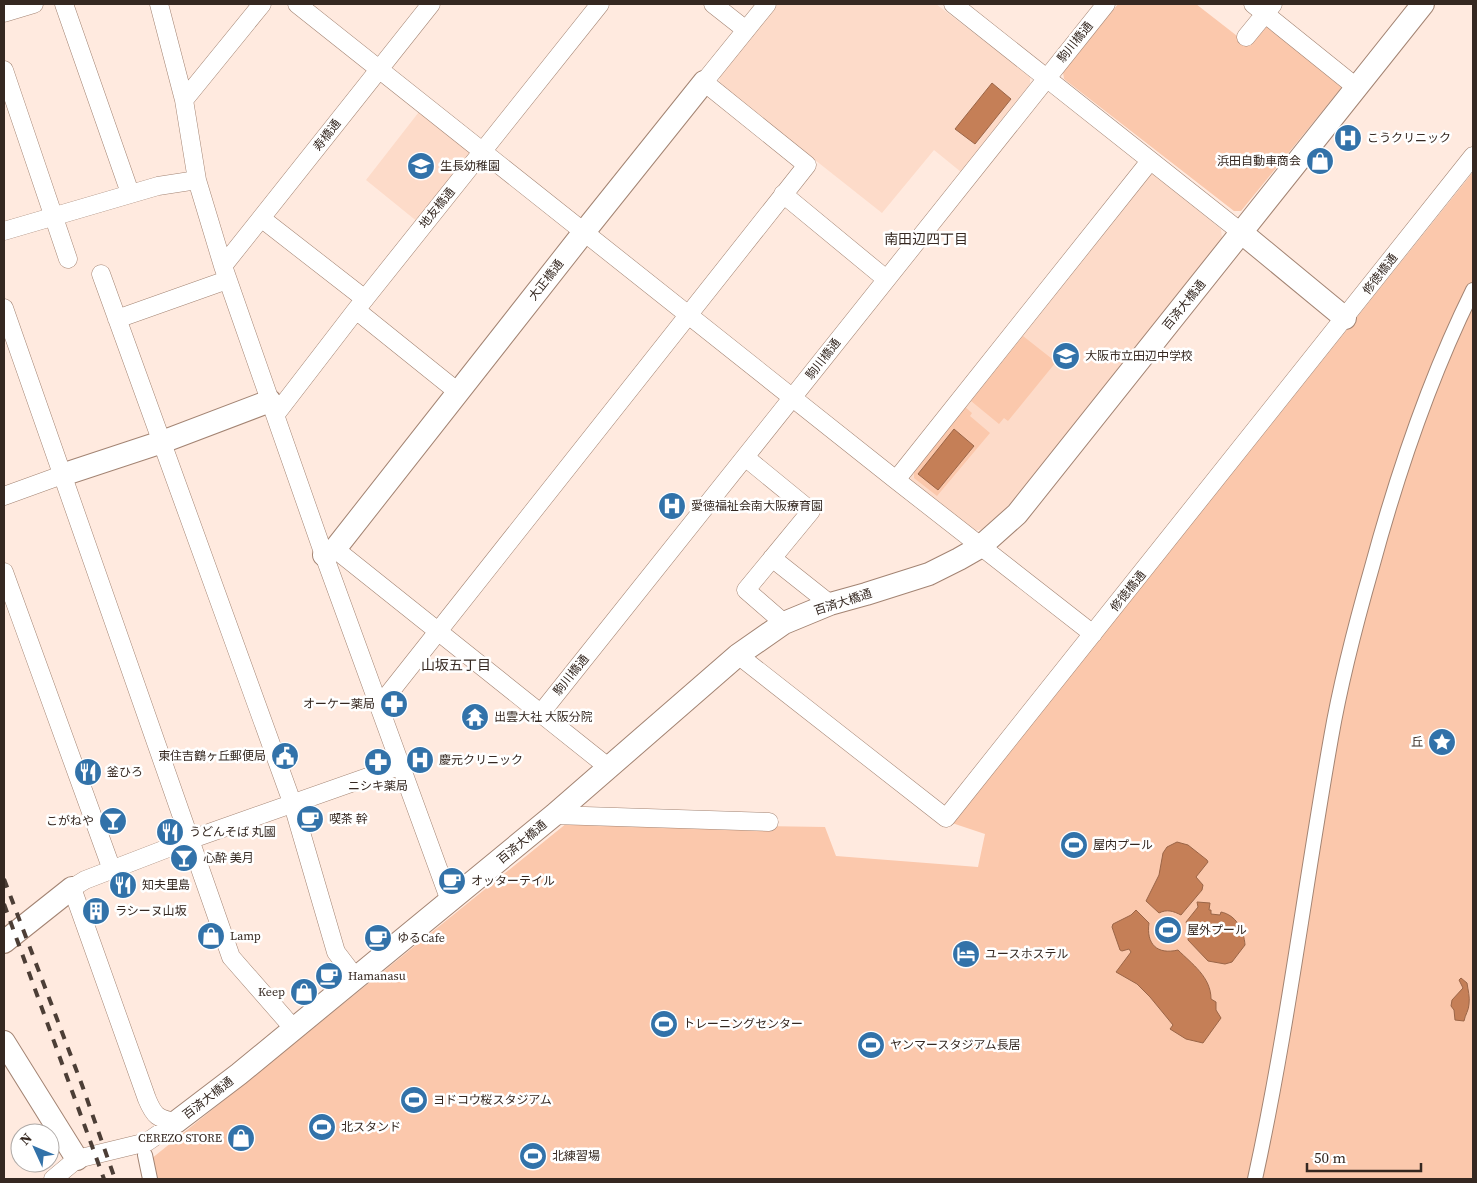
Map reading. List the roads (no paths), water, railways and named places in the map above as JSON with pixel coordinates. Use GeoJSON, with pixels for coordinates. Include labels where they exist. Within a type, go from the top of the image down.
{"type":"FeatureCollection","features":[{"type":"Feature","properties":{"kind":"street"},"geometry":{"type":"LineString","coordinates":[[4,13],[34,4]]}},
{"type":"Feature","properties":{"kind":"street"},"geometry":{"type":"LineString","coordinates":[[64,4],[130,193]]}},
{"type":"Feature","properties":{"kind":"street"},"geometry":{"type":"LineString","coordinates":[[159,4],[184,100],[197,180],[225,273],[273,408],[330,552],[379,706],[450,901]]}},
{"type":"Feature","properties":{"kind":"street"},"geometry":{"type":"LineString","coordinates":[[184,100],[262,4]]}},
{"type":"Feature","properties":{"kind":"street"},"geometry":{"type":"LineString","coordinates":[[297,4],[980,547],[1093,634]]}},
{"type":"Feature","properties":{"kind":"street","name":"寿橋通"},"geometry":{"type":"LineString","coordinates":[[225,273],[261,218],[431,4]]}},
{"type":"Feature","properties":{"kind":"street","name":"地友橋通"},"geometry":{"type":"LineString","coordinates":[[273,408],[360,304],[600,4]]}},
{"type":"Feature","properties":{"kind":"street"},"geometry":{"type":"LineString","coordinates":[[713,4],[746,30]]}},
{"type":"Feature","properties":{"kind":"street","name":"大正橋通"},"geometry":{"type":"LineString","coordinates":[[330,552],[768,4]]}},
{"type":"Feature","properties":{"kind":"street"},"geometry":{"type":"LineString","coordinates":[[953,4],[1345,318]]}},
{"type":"Feature","properties":{"kind":"street","name":"駒川橋通"},"geometry":{"type":"LineString","coordinates":[[541,714],[1106,4]]}},
{"type":"Feature","properties":{"kind":"street","name":"百済大橋通"},"geometry":{"type":"LineString","coordinates":[[176,1122],[294,1029],[554,815],[738,655],[784,623],[830,604],[929,574],[980,547],[1017,514],[1242,234],[1423,4]]}},
{"type":"Feature","properties":{"kind":"street"},"geometry":{"type":"LineString","coordinates":[[1246,37],[1264,7],[1356,87]]}},
{"type":"Feature","properties":{"kind":"street"},"geometry":{"type":"LineString","coordinates":[[4,70],[68,259]]}},
{"type":"Feature","properties":{"kind":"street"},"geometry":{"type":"LineString","coordinates":[[379,706],[807,165],[704,82]]}},
{"type":"Feature","properties":{"kind":"street","name":"修徳橋通"},"geometry":{"type":"LineString","coordinates":[[738,655],[946,818],[1473,156]]}},
{"type":"Feature","properties":{"kind":"street"},"geometry":{"type":"LineString","coordinates":[[896,480],[1150,161]]}},
{"type":"Feature","properties":{"kind":"street"},"geometry":{"type":"LineString","coordinates":[[4,231],[130,193],[158,186],[197,180]]}},
{"type":"Feature","properties":{"kind":"street"},"geometry":{"type":"LineString","coordinates":[[783,194],[886,279]]}},
{"type":"Feature","properties":{"kind":"street"},"geometry":{"type":"LineString","coordinates":[[261,218],[458,392]]}},
{"type":"Feature","properties":{"kind":"street"},"geometry":{"type":"LineString","coordinates":[[117,319],[225,273]]}},
{"type":"Feature","properties":{"kind":"street"},"geometry":{"type":"LineString","coordinates":[[101,274],[293,805],[336,952],[355,977]]}},
{"type":"Feature","properties":{"kind":"street"},"geometry":{"type":"LineString","coordinates":[[1255,1179],[1284,1033],[1322,792],[1343,677],[1388,508],[1408,446],[1433,378],[1473,290]]}},
{"type":"Feature","properties":{"kind":"street"},"geometry":{"type":"LineString","coordinates":[[4,308],[231,957],[294,1029]]}},
{"type":"Feature","properties":{"kind":"street"},"geometry":{"type":"LineString","coordinates":[[4,496],[162,442],[273,408]]}},
{"type":"Feature","properties":{"kind":"street"},"geometry":{"type":"LineString","coordinates":[[745,457],[811,511],[746,590],[784,623]]}},
{"type":"Feature","properties":{"kind":"street"},"geometry":{"type":"LineString","coordinates":[[330,552],[438,630],[608,767]]}},
{"type":"Feature","properties":{"kind":"street"},"geometry":{"type":"LineString","coordinates":[[772,558],[830,604]]}},
{"type":"Feature","properties":{"kind":"street"},"geometry":{"type":"LineString","coordinates":[[4,572],[112,870]]}},
{"type":"Feature","properties":{"kind":"street"},"geometry":{"type":"LineString","coordinates":[[4,942],[72,888],[85,880],[189,840],[293,805],[402,765]]}},
{"type":"Feature","properties":{"kind":"street"},"geometry":{"type":"LineString","coordinates":[[554,815],[769,822]]}},
{"type":"Feature","properties":{"kind":"street"},"geometry":{"type":"LineString","coordinates":[[72,888],[150,1106],[158,1117],[176,1122]]}},
{"type":"Feature","properties":{"kind":"street"},"geometry":{"type":"LineString","coordinates":[[4,1042],[77,1159]]}},
{"type":"Feature","properties":{"kind":"street"},"geometry":{"type":"LineString","coordinates":[[53,1179],[77,1159],[147,1142],[176,1122]]}},
{"type":"Feature","properties":{"kind":"street"},"geometry":{"type":"LineString","coordinates":[[145,1155],[150,1179]]}},
{"type":"Feature","properties":{"kind":"railway"},"geometry":{"type":"LineString","coordinates":[[4,879],[82,1085],[115,1179]]}},
{"type":"Feature","properties":{"kind":"railway"},"geometry":{"type":"LineString","coordinates":[[4,904],[104,1179]]}},
{"type":"Feature","properties":{"kind":"place","name":"こうクリニック"},"geometry":{"type":"Point","coordinates":[1348,138]}},
{"type":"Feature","properties":{"kind":"place","name":"浜田自動車商会"},"geometry":{"type":"Point","coordinates":[1320,161]}},
{"type":"Feature","properties":{"kind":"place","name":"生長幼稚園"},"geometry":{"type":"Point","coordinates":[421,166]}},
{"type":"Feature","properties":{"kind":"place","name":"大阪市立田辺中学校"},"geometry":{"type":"Point","coordinates":[1066,356]}},
{"type":"Feature","properties":{"kind":"place","name":"愛徳福祉会南大阪療育園"},"geometry":{"type":"Point","coordinates":[672,506]}},
{"type":"Feature","properties":{"kind":"place","name":"オーケー薬局"},"geometry":{"type":"Point","coordinates":[394,704]}},
{"type":"Feature","properties":{"kind":"place","name":"出雲大社 大阪分院"},"geometry":{"type":"Point","coordinates":[475,717]}},
{"type":"Feature","properties":{"kind":"place","name":"丘"},"geometry":{"type":"Point","coordinates":[1442,742]}},
{"type":"Feature","properties":{"kind":"place","name":"東住吉鶴ヶ丘郵便局"},"geometry":{"type":"Point","coordinates":[285,756]}},
{"type":"Feature","properties":{"kind":"place","name":"慶元クリニック"},"geometry":{"type":"Point","coordinates":[420,760]}},
{"type":"Feature","properties":{"kind":"place","name":"ニシキ薬局"},"geometry":{"type":"Point","coordinates":[378,762]}},
{"type":"Feature","properties":{"kind":"place","name":"釜ひろ"},"geometry":{"type":"Point","coordinates":[88,772]}},
{"type":"Feature","properties":{"kind":"place","name":"喫茶 幹"},"geometry":{"type":"Point","coordinates":[310,819]}},
{"type":"Feature","properties":{"kind":"place","name":"こがねや"},"geometry":{"type":"Point","coordinates":[113,821]}},
{"type":"Feature","properties":{"kind":"place","name":"うどんそば 丸國"},"geometry":{"type":"Point","coordinates":[170,832]}},
{"type":"Feature","properties":{"kind":"place","name":"屋内プール"},"geometry":{"type":"Point","coordinates":[1074,845]}},
{"type":"Feature","properties":{"kind":"place","name":"心酔 美月"},"geometry":{"type":"Point","coordinates":[184,858]}},
{"type":"Feature","properties":{"kind":"place","name":"オッターテイル"},"geometry":{"type":"Point","coordinates":[452,881]}},
{"type":"Feature","properties":{"kind":"place","name":"知夫里島"},"geometry":{"type":"Point","coordinates":[123,885]}},
{"type":"Feature","properties":{"kind":"place","name":"ラシーヌ山坂"},"geometry":{"type":"Point","coordinates":[96,911]}},
{"type":"Feature","properties":{"kind":"place","name":"屋外プール"},"geometry":{"type":"Point","coordinates":[1168,930]}},
{"type":"Feature","properties":{"kind":"place","name":"Lamp"},"geometry":{"type":"Point","coordinates":[211,936]}},
{"type":"Feature","properties":{"kind":"place","name":"ゆるCafe"},"geometry":{"type":"Point","coordinates":[378,938]}},
{"type":"Feature","properties":{"kind":"place","name":"ユースホステル"},"geometry":{"type":"Point","coordinates":[966,954]}},
{"type":"Feature","properties":{"kind":"place","name":"Hamanasu"},"geometry":{"type":"Point","coordinates":[329,976]}},
{"type":"Feature","properties":{"kind":"place","name":"Keep"},"geometry":{"type":"Point","coordinates":[304,992]}},
{"type":"Feature","properties":{"kind":"place","name":"トレーニングセンター"},"geometry":{"type":"Point","coordinates":[664,1024]}},
{"type":"Feature","properties":{"kind":"place","name":"ヤンマースタジアム長居"},"geometry":{"type":"Point","coordinates":[871,1045]}},
{"type":"Feature","properties":{"kind":"place","name":"ヨドコウ桜スタジアム"},"geometry":{"type":"Point","coordinates":[414,1100]}},
{"type":"Feature","properties":{"kind":"place","name":"北スタンド"},"geometry":{"type":"Point","coordinates":[322,1127]}},
{"type":"Feature","properties":{"kind":"place","name":"CEREZO STORE"},"geometry":{"type":"Point","coordinates":[241,1138]}},
{"type":"Feature","properties":{"kind":"place","name":"北練習場"},"geometry":{"type":"Point","coordinates":[533,1156]}},
{"type":"Feature","properties":{"kind":"district","name":"南田辺四丁目"},"geometry":{"type":"Point","coordinates":[926,239]}},
{"type":"Feature","properties":{"kind":"district","name":"山坂五丁目"},"geometry":{"type":"Point","coordinates":[456,665]}}]}
